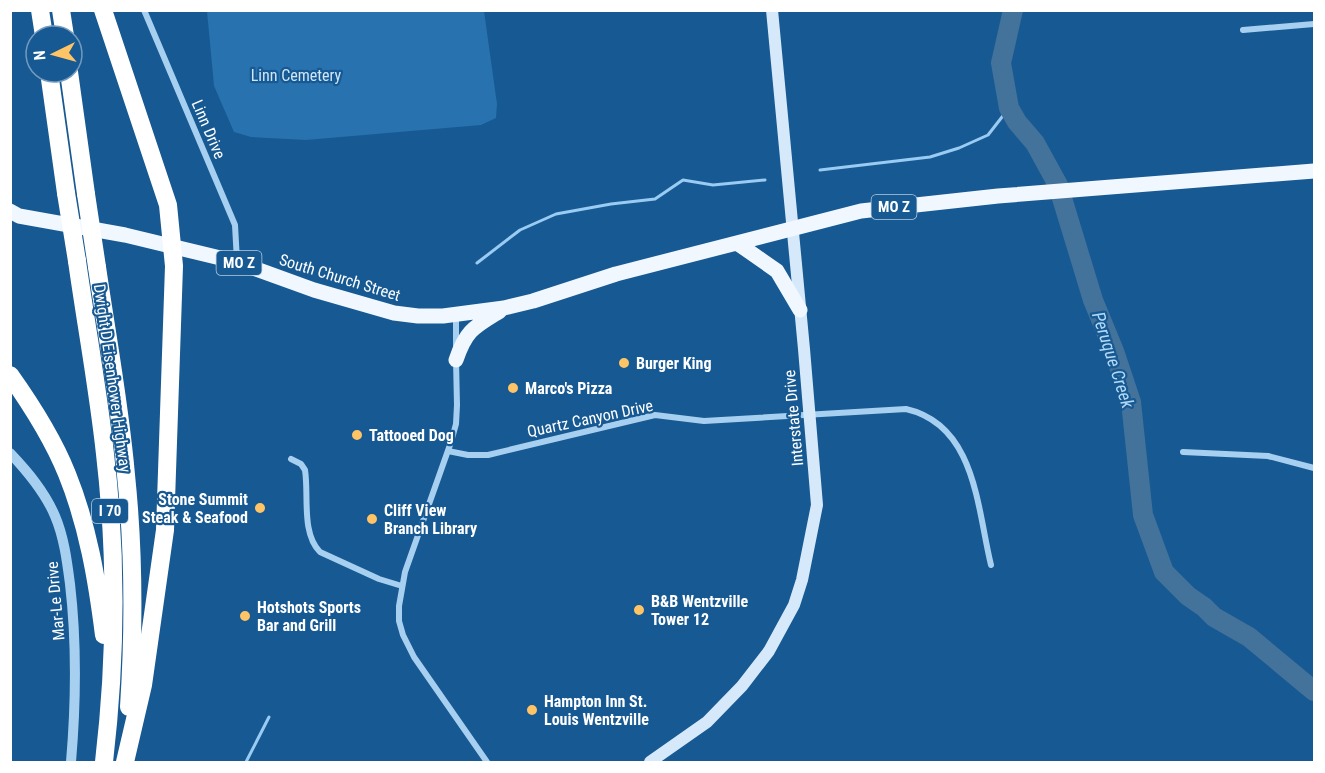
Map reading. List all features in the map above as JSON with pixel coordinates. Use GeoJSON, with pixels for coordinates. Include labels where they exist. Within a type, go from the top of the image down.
{"type":"FeatureCollection","features":[{"type":"Feature","properties":{"kind":"highway"},"geometry":{"type":"LineString","coordinates":[[103,10],[168,205],[173,246],[165,530],[143,685],[124,762]]}},
{"type":"Feature","properties":{"kind":"highway","name":"Dwight D Eisenhower Highway"},"geometry":{"type":"LineString","coordinates":[[51,84],[109,491],[114,608],[111,686],[104,762]]}},
{"type":"Feature","properties":{"kind":"highway","name":"Dwight D Eisenhower Highway"},"geometry":{"type":"LineString","coordinates":[[71,84],[122,434],[131,542],[133,591],[131,670],[124,762]]}},
{"type":"Feature","properties":{"kind":"highway"},"geometry":{"type":"LineString","coordinates":[[10,375],[50,437],[80,508],[97,576],[111,686]]}},
{"type":"Feature","properties":{"kind":"main road","name":"Interstate Drive"},"geometry":{"type":"LineString","coordinates":[[650,762],[707,722],[742,686],[769,651],[794,604],[802,580],[817,505],[772,10]]}},
{"type":"Feature","properties":{"kind":"main road","name":"MO Z"},"geometry":{"type":"LineString","coordinates":[[737,243],[861,211],[998,196],[1314,171]]}},
{"type":"Feature","properties":{"kind":"main road","name":"South Church Street"},"geometry":{"type":"LineString","coordinates":[[13,215],[173,246],[237,262],[314,290],[394,313],[418,316],[456,315],[504,308],[616,274],[737,243]]}},
{"type":"Feature","properties":{"kind":"main road"},"geometry":{"type":"LineString","coordinates":[[737,243],[777,271],[800,310]]}},
{"type":"Feature","properties":{"kind":"main road"},"geometry":{"type":"LineString","coordinates":[[456,360],[462,342],[469,333],[504,308]]}},
{"type":"Feature","properties":{"kind":"street","name":"Linn Drive"},"geometry":{"type":"LineString","coordinates":[[144,10],[235,225],[237,262]]}},
{"type":"Feature","properties":{"kind":"street"},"geometry":{"type":"LineString","coordinates":[[1243,30],[1314,24]]}},
{"type":"Feature","properties":{"kind":"street"},"geometry":{"type":"LineString","coordinates":[[456,315],[456,424],[402,586],[399,621],[408,646],[488,762]]}},
{"type":"Feature","properties":{"kind":"street","name":"Quartz Canyon Drive"},"geometry":{"type":"LineString","coordinates":[[448,451],[468,455],[488,455],[655,415],[704,421],[906,409],[928,417],[941,425],[962,450],[991,565]]}},
{"type":"Feature","properties":{"kind":"street"},"geometry":{"type":"LineString","coordinates":[[1183,452],[1268,456],[1314,468]]}},
{"type":"Feature","properties":{"kind":"street","name":"Mar-Le Drive"},"geometry":{"type":"LineString","coordinates":[[10,453],[35,481],[46,499],[56,518],[66,555],[74,615],[76,708],[70,762]]}},
{"type":"Feature","properties":{"kind":"street"},"geometry":{"type":"LineString","coordinates":[[291,459],[301,464],[305,470],[309,527],[315,547],[320,552],[379,579],[402,586]]}},
{"type":"Feature","properties":{"kind":"green space","name":"Linn Cemetery"},"geometry":{"type":"Polygon","coordinates":[[[207,11],[484,11],[497,104],[496,118],[481,125],[306,140],[251,137],[234,132],[214,86],[207,11]]]}},
{"type":"Feature","properties":{"kind":"waterway","name":"Peruque Creek"},"geometry":{"type":"LineString","coordinates":[[1013,10],[1001,63],[1009,108],[1017,122],[1035,143],[1058,185],[1093,300],[1114,351],[1131,402],[1143,515],[1164,572],[1214,617],[1249,637],[1314,691]]}},
{"type":"Feature","properties":{"kind":"waterway"},"geometry":{"type":"LineString","coordinates":[[820,170],[930,157],[959,148],[988,135],[1009,108]]}},
{"type":"Feature","properties":{"kind":"waterway"},"geometry":{"type":"LineString","coordinates":[[477,263],[520,230],[556,214],[655,199],[683,180],[713,185],[765,180]]}},
{"type":"Feature","properties":{"kind":"waterway"},"geometry":{"type":"LineString","coordinates":[[246,762],[269,717]]}},
{"type":"Feature","properties":{"kind":"place","name":"Burger King"},"geometry":{"type":"Point","coordinates":[624,363]}},
{"type":"Feature","properties":{"kind":"place","name":"Marco's Pizza"},"geometry":{"type":"Point","coordinates":[513,388]}},
{"type":"Feature","properties":{"kind":"place","name":"Tattooed Dog"},"geometry":{"type":"Point","coordinates":[357,435]}},
{"type":"Feature","properties":{"kind":"place","name":"Stone Summit Steak & Seafood"},"geometry":{"type":"Point","coordinates":[260,508]}},
{"type":"Feature","properties":{"kind":"place","name":"Cliff View Branch Library"},"geometry":{"type":"Point","coordinates":[372,519]}},
{"type":"Feature","properties":{"kind":"place","name":"B&B Wentzville Tower 12"},"geometry":{"type":"Point","coordinates":[639,610]}},
{"type":"Feature","properties":{"kind":"place","name":"Hotshots Sports Bar and Grill"},"geometry":{"type":"Point","coordinates":[245,616]}},
{"type":"Feature","properties":{"kind":"place","name":"Hampton Inn St. Louis Wentzville"},"geometry":{"type":"Point","coordinates":[532,710]}}]}
